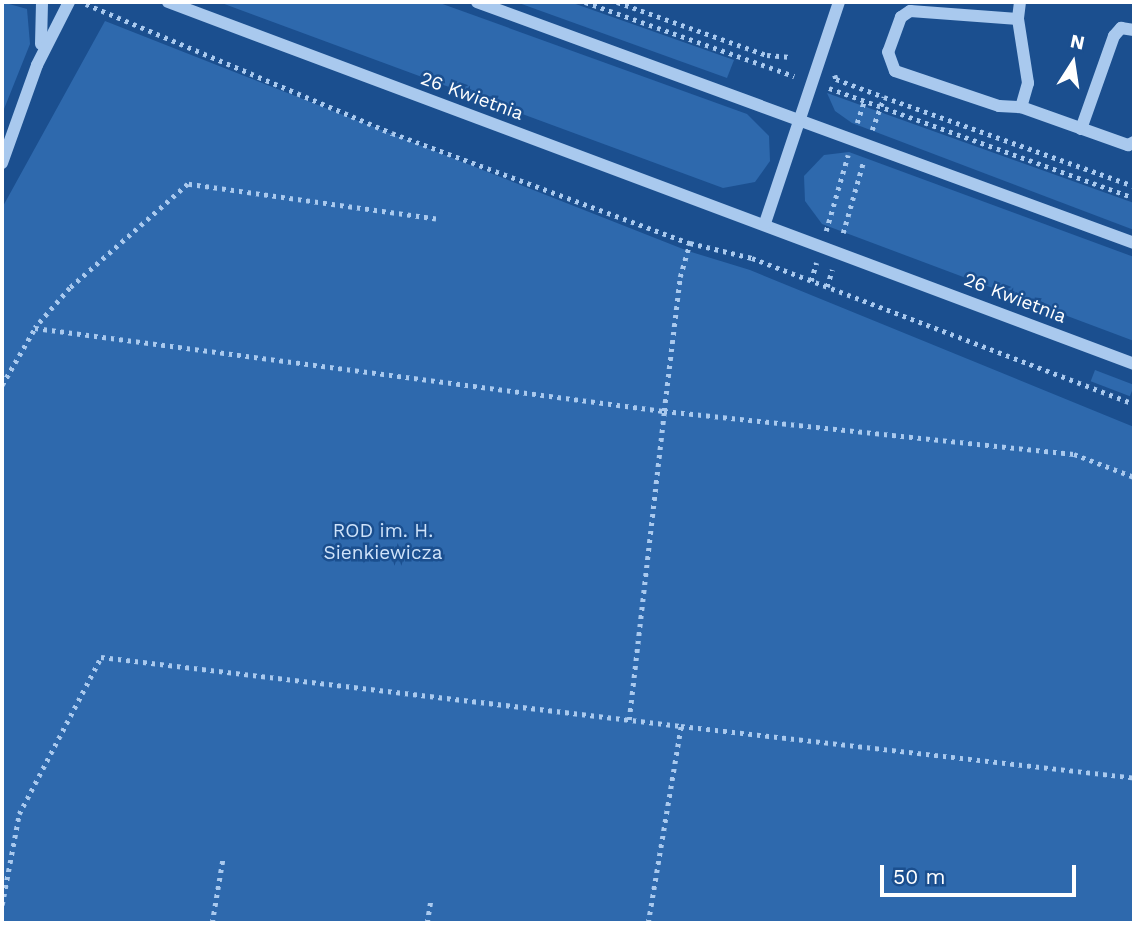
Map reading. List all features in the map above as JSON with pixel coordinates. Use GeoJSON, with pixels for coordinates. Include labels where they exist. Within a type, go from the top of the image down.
{"type":"FeatureCollection","features":[{"type":"Feature","properties":{"kind":"street"},"geometry":{"type":"LineString","coordinates":[[37,65],[45,23],[43,2]]}},
{"type":"Feature","properties":{"kind":"street"},"geometry":{"type":"LineString","coordinates":[[2,163],[37,65],[69,2]]}},
{"type":"Feature","properties":{"kind":"street","name":"26 Kwietnia"},"geometry":{"type":"LineString","coordinates":[[168,2],[765,223],[1134,364]]}},
{"type":"Feature","properties":{"kind":"street"},"geometry":{"type":"LineString","coordinates":[[477,2],[1134,243]]}},
{"type":"Feature","properties":{"kind":"street"},"geometry":{"type":"LineString","coordinates":[[765,223],[839,2]]}},
{"type":"Feature","properties":{"kind":"street"},"geometry":{"type":"LineString","coordinates":[[1020,2],[1018,19],[1028,83],[1021,107]]}},
{"type":"Feature","properties":{"kind":"street"},"geometry":{"type":"LineString","coordinates":[[1018,19],[911,11],[901,17],[888,52],[895,71],[999,106],[1021,107],[1128,145],[1134,142]]}},
{"type":"Feature","properties":{"kind":"street"},"geometry":{"type":"LineString","coordinates":[[1081,129],[1114,36],[1121,29],[1134,30]]}},
{"type":"Feature","properties":{"kind":"path"},"geometry":{"type":"LineString","coordinates":[[82,2],[366,122],[690,243],[752,258],[1134,404]]}},
{"type":"Feature","properties":{"kind":"path"},"geometry":{"type":"LineString","coordinates":[[585,2],[785,73]]}},
{"type":"Feature","properties":{"kind":"path"},"geometry":{"type":"LineString","coordinates":[[617,2],[766,55],[788,57]]}},
{"type":"Feature","properties":{"kind":"path"},"geometry":{"type":"LineString","coordinates":[[835,74],[836,79],[884,97],[1134,186]]}},
{"type":"Feature","properties":{"kind":"path"},"geometry":{"type":"LineString","coordinates":[[827,87],[1134,198]]}},
{"type":"Feature","properties":{"kind":"path"},"geometry":{"type":"LineString","coordinates":[[872,131],[884,97]]}},
{"type":"Feature","properties":{"kind":"path"},"geometry":{"type":"LineString","coordinates":[[857,125],[864,101]]}},
{"type":"Feature","properties":{"kind":"path"},"geometry":{"type":"LineString","coordinates":[[827,226],[849,152]]}},
{"type":"Feature","properties":{"kind":"path"},"geometry":{"type":"LineString","coordinates":[[843,233],[864,158]]}},
{"type":"Feature","properties":{"kind":"path"},"geometry":{"type":"LineString","coordinates":[[2,385],[35,328],[70,288],[188,184],[436,219]]}},
{"type":"Feature","properties":{"kind":"path"},"geometry":{"type":"LineString","coordinates":[[629,720],[680,277],[690,243]]}},
{"type":"Feature","properties":{"kind":"path"},"geometry":{"type":"LineString","coordinates":[[811,281],[816,264]]}},
{"type":"Feature","properties":{"kind":"path"},"geometry":{"type":"LineString","coordinates":[[827,287],[832,270]]}},
{"type":"Feature","properties":{"kind":"path"},"geometry":{"type":"LineString","coordinates":[[35,328],[664,411],[1074,454],[1134,477]]}},
{"type":"Feature","properties":{"kind":"path"},"geometry":{"type":"LineString","coordinates":[[2,905],[19,814],[101,657],[1134,778]]}},
{"type":"Feature","properties":{"kind":"path"},"geometry":{"type":"LineString","coordinates":[[648,923],[681,726]]}},
{"type":"Feature","properties":{"kind":"path"},"geometry":{"type":"LineString","coordinates":[[212,923],[223,858]]}},
{"type":"Feature","properties":{"kind":"path"},"geometry":{"type":"LineString","coordinates":[[427,923],[431,899]]}},
{"type":"Feature","properties":{"kind":"green space"},"geometry":{"type":"Polygon","coordinates":[[[2,2],[27,9],[30,44],[2,114],[2,2]]]}},
{"type":"Feature","properties":{"kind":"green space"},"geometry":{"type":"Polygon","coordinates":[[[219,2],[437,2],[747,114],[769,136],[770,161],[755,182],[723,188],[219,2]]]}},
{"type":"Feature","properties":{"kind":"green space"},"geometry":{"type":"Polygon","coordinates":[[[516,2],[570,2],[734,60],[727,78],[516,2]]]}},
{"type":"Feature","properties":{"kind":"green space","name":"ROD im. H. Sienkiewicza"},"geometry":{"type":"Polygon","coordinates":[[[105,21],[688,251],[750,270],[1134,427],[1134,923],[2,923],[2,208],[105,21]]]}},
{"type":"Feature","properties":{"kind":"green space"},"geometry":{"type":"Polygon","coordinates":[[[827,93],[1134,203],[1134,230],[852,123],[835,111],[827,93]]]}},
{"type":"Feature","properties":{"kind":"green space"},"geometry":{"type":"Polygon","coordinates":[[[849,152],[1134,257],[1134,341],[822,224],[805,201],[804,176],[824,155],[849,152]]]}},
{"type":"Feature","properties":{"kind":"green space"},"geometry":{"type":"Polygon","coordinates":[[[1095,370],[1134,385],[1130,396],[1091,381],[1095,370]]]}}]}
